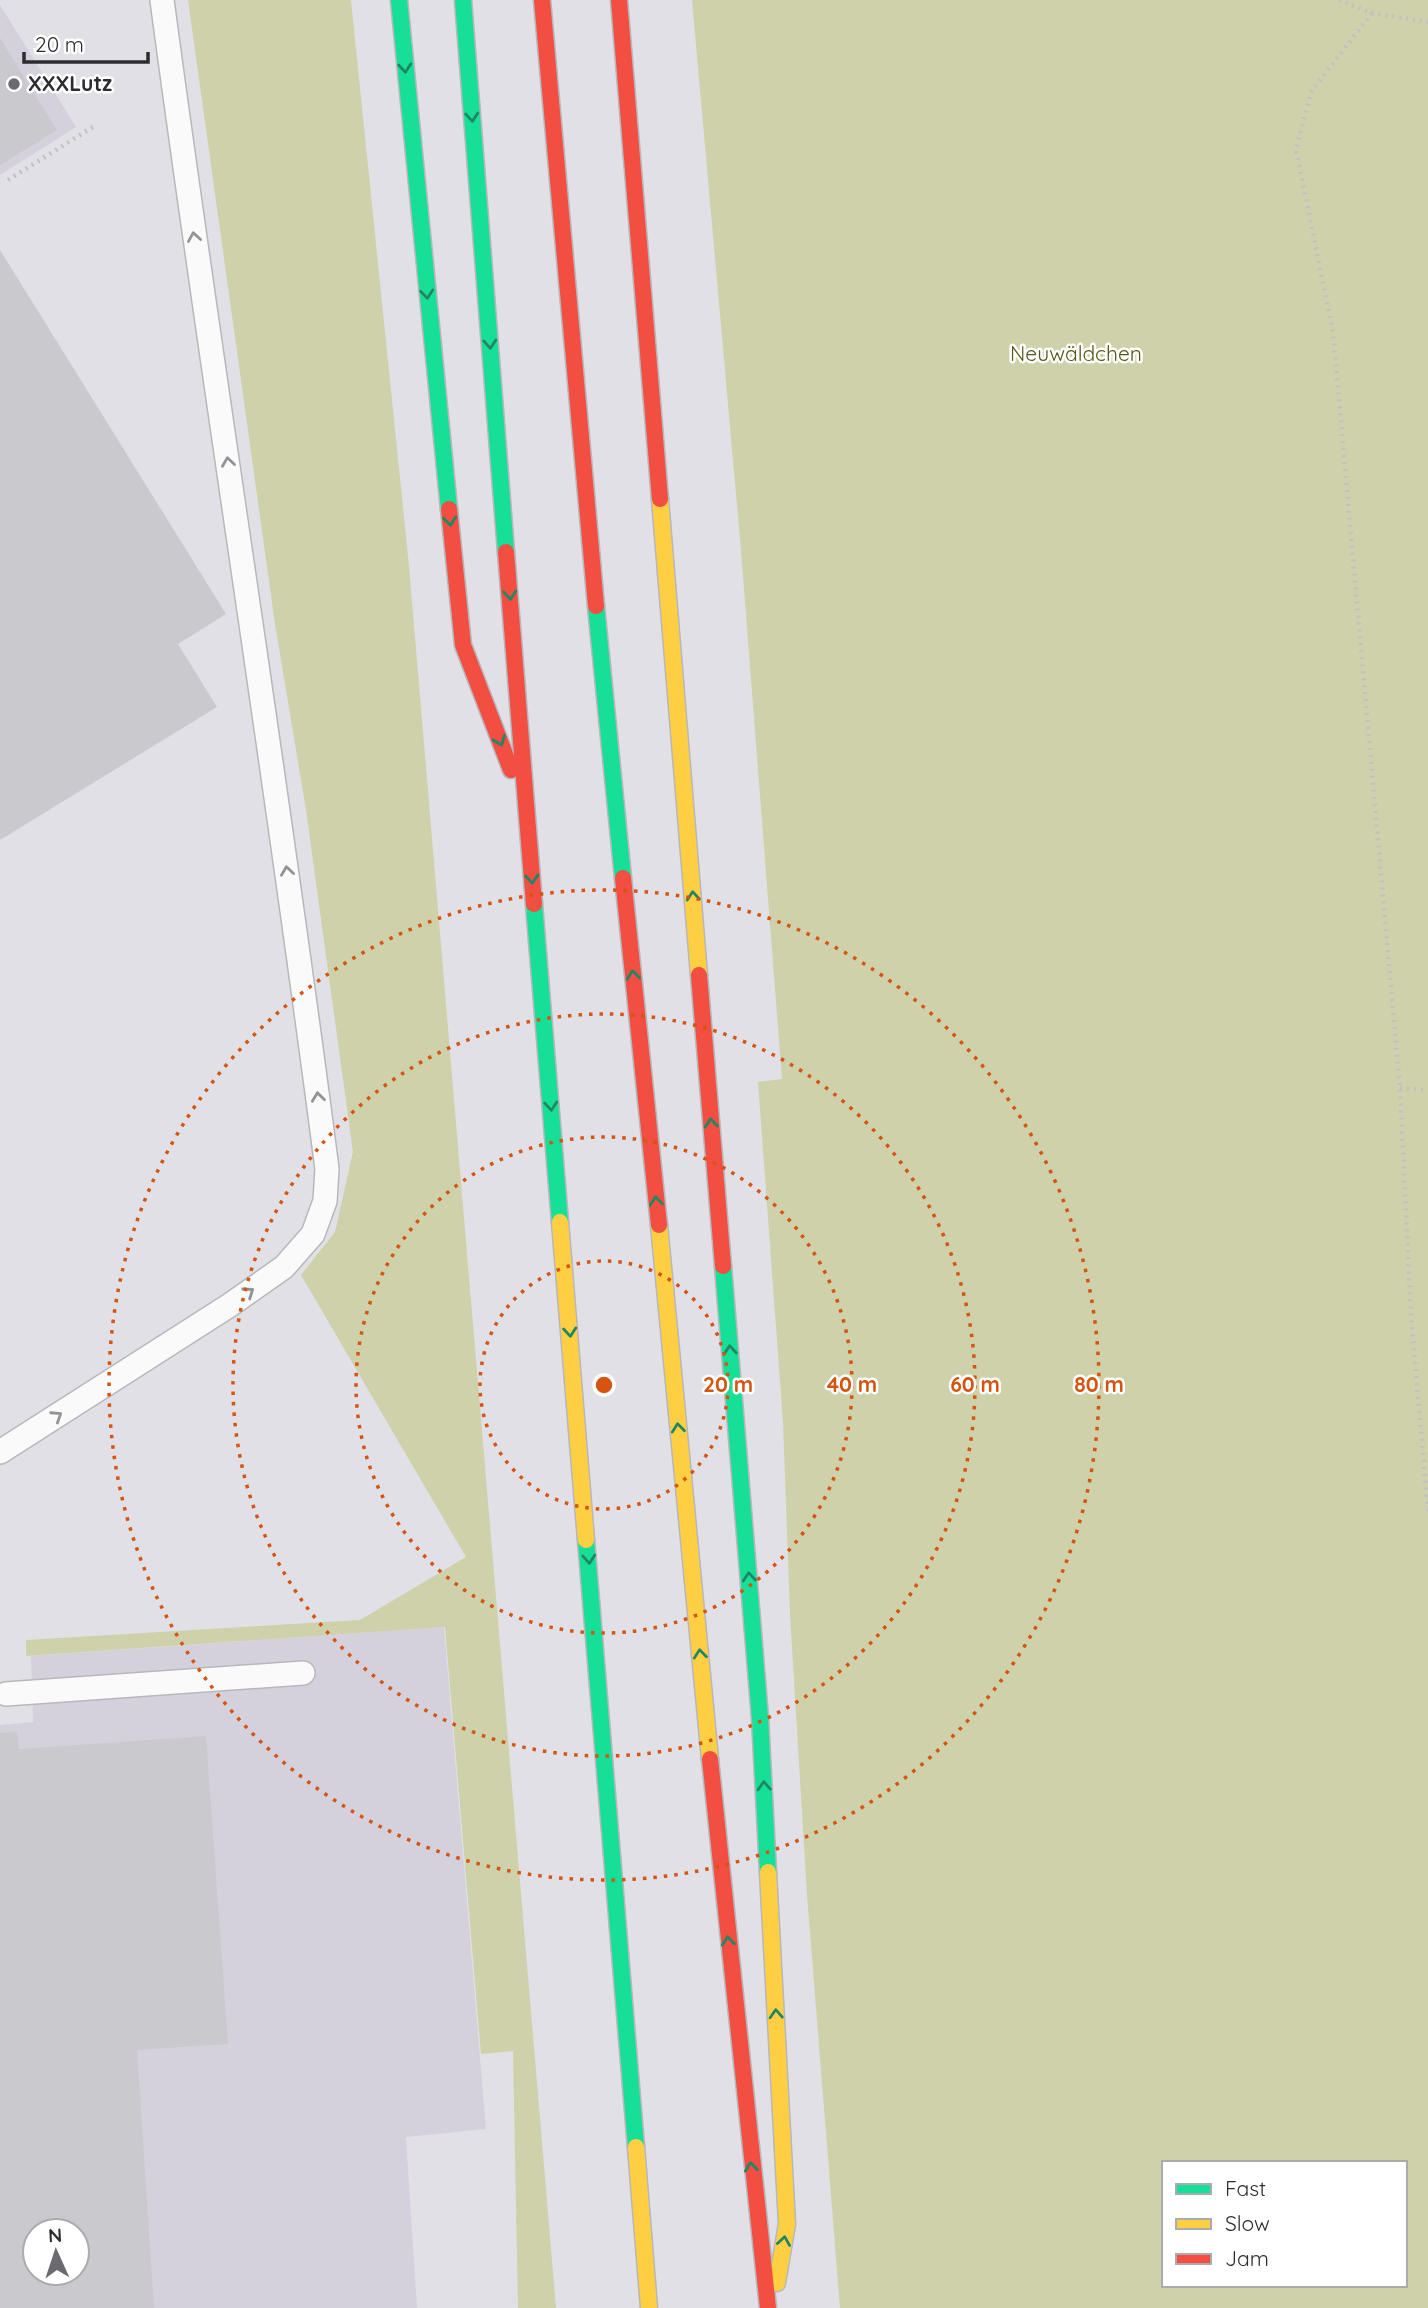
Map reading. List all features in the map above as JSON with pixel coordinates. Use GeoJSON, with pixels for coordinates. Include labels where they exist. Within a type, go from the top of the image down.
{"type":"FeatureCollection","features":[{"type":"Feature","properties":{"kind":"highway"},"geometry":{"type":"LineString","coordinates":[[399,0],[463,645],[526,811]]}},
{"type":"Feature","properties":{"kind":"highway"},"geometry":{"type":"LineString","coordinates":[[463,0],[526,811],[649,2308]]}},
{"type":"Feature","properties":{"kind":"highway"},"geometry":{"type":"LineString","coordinates":[[542,0],[612,781],[659,1222],[724,1903],[770,2308]]}},
{"type":"Feature","properties":{"kind":"highway"},"geometry":{"type":"LineString","coordinates":[[619,0],[760,1718],[787,2224],[770,2308]]}},
{"type":"Feature","properties":{"kind":"lane"},"geometry":{"type":"LineString","coordinates":[[0,1452],[219,1312],[284,1267],[313,1234],[325,1200],[327,1169],[299,950],[189,205],[162,0]]}},
{"type":"Feature","properties":{"kind":"lane"},"geometry":{"type":"LineString","coordinates":[[6,1694],[303,1673]]}},
{"type":"Feature","properties":{"kind":"path"},"geometry":{"type":"LineString","coordinates":[[1339,0],[1373,13],[1428,22]]}},
{"type":"Feature","properties":{"kind":"path"},"geometry":{"type":"LineString","coordinates":[[1373,13],[1311,92],[1296,150],[1333,332],[1400,1088],[1411,1316],[1428,1511]]}},
{"type":"Feature","properties":{"kind":"path"},"geometry":{"type":"LineString","coordinates":[[8,180],[96,125]]}},
{"type":"Feature","properties":{"kind":"path"},"geometry":{"type":"LineString","coordinates":[[1400,1088],[1428,1090]]}},
{"type":"Feature","properties":{"kind":"shaded area"},"geometry":{"type":"Polygon","coordinates":[[[0,5],[76,127],[0,175],[0,5]]]}},
{"type":"Feature","properties":{"kind":"shaded area"},"geometry":{"type":"Polygon","coordinates":[[[444,1627],[486,2129],[406,2137],[417,2308],[0,2308],[0,1725],[33,1722],[31,1656],[444,1627]]]}},
{"type":"Feature","properties":{"kind":"green space"},"geometry":{"type":"Polygon","coordinates":[[[188,0],[351,0],[409,566],[556,2308],[518,2308],[513,2051],[481,2054],[445,1627],[26,1656],[26,1640],[360,1620],[466,1557],[301,1275],[335,1232],[353,1152],[306,810],[275,624],[188,0]]]}},
{"type":"Feature","properties":{"kind":"green space","name":"Neuwäldchen"},"geometry":{"type":"Polygon","coordinates":[[[692,0],[1428,0],[1428,2308],[840,2308],[807,1895],[790,1614],[783,1422],[758,1082],[782,1079],[741,550],[692,0]]]}},
{"type":"Feature","properties":{"kind":"building","name":"XXXLutz"},"geometry":{"type":"Polygon","coordinates":[[[0,38],[57,130],[0,165],[0,38]]]}},
{"type":"Feature","properties":{"kind":"building"},"geometry":{"type":"Polygon","coordinates":[[[0,250],[226,614],[178,644],[217,707],[0,840],[0,250]]]}},
{"type":"Feature","properties":{"kind":"building"},"geometry":{"type":"Polygon","coordinates":[[[17,1732],[19,1749],[206,1736],[228,2044],[137,2050],[154,2308],[0,2308],[0,1733],[17,1732]]]}},
{"type":"Feature","properties":{"kind":"traffic: fast"},"geometry":{"type":"LineString","coordinates":[[399,0],[449,509]]}},
{"type":"Feature","properties":{"kind":"traffic: fast"},"geometry":{"type":"LineString","coordinates":[[463,0],[506,552]]}},
{"type":"Feature","properties":{"kind":"traffic: fast"},"geometry":{"type":"LineString","coordinates":[[596,606],[623,878]]}},
{"type":"Feature","properties":{"kind":"traffic: fast"},"geometry":{"type":"LineString","coordinates":[[534,904],[560,1222]]}},
{"type":"Feature","properties":{"kind":"traffic: fast"},"geometry":{"type":"LineString","coordinates":[[723,1266],[760,1718],[768,1872]]}},
{"type":"Feature","properties":{"kind":"traffic: fast"},"geometry":{"type":"LineString","coordinates":[[586,1540],[636,2147]]}},
{"type":"Feature","properties":{"kind":"traffic: slow"},"geometry":{"type":"LineString","coordinates":[[660,499],[699,975]]}},
{"type":"Feature","properties":{"kind":"traffic: slow"},"geometry":{"type":"LineString","coordinates":[[560,1222],[586,1540]]}},
{"type":"Feature","properties":{"kind":"traffic: slow"},"geometry":{"type":"LineString","coordinates":[[659,1225],[710,1759]]}},
{"type":"Feature","properties":{"kind":"traffic: slow"},"geometry":{"type":"LineString","coordinates":[[768,1872],[787,2224],[777,2283]]}},
{"type":"Feature","properties":{"kind":"traffic: slow"},"geometry":{"type":"LineString","coordinates":[[636,2147],[649,2308]]}},
{"type":"Feature","properties":{"kind":"traffic: jam"},"geometry":{"type":"LineString","coordinates":[[542,0],[596,606]]}},
{"type":"Feature","properties":{"kind":"traffic: jam"},"geometry":{"type":"LineString","coordinates":[[619,0],[660,499]]}},
{"type":"Feature","properties":{"kind":"traffic: jam"},"geometry":{"type":"LineString","coordinates":[[449,509],[463,645],[511,770]]}},
{"type":"Feature","properties":{"kind":"traffic: jam"},"geometry":{"type":"LineString","coordinates":[[506,552],[534,904]]}},
{"type":"Feature","properties":{"kind":"traffic: jam"},"geometry":{"type":"LineString","coordinates":[[623,878],[659,1225]]}},
{"type":"Feature","properties":{"kind":"traffic: jam"},"geometry":{"type":"LineString","coordinates":[[699,975],[723,1266]]}},
{"type":"Feature","properties":{"kind":"traffic: jam"},"geometry":{"type":"LineString","coordinates":[[710,1759],[768,2308]]}},
{"type":"Feature","properties":{"kind":"place","name":"XXXLutz"},"geometry":{"type":"Point","coordinates":[14,84]}}]}
